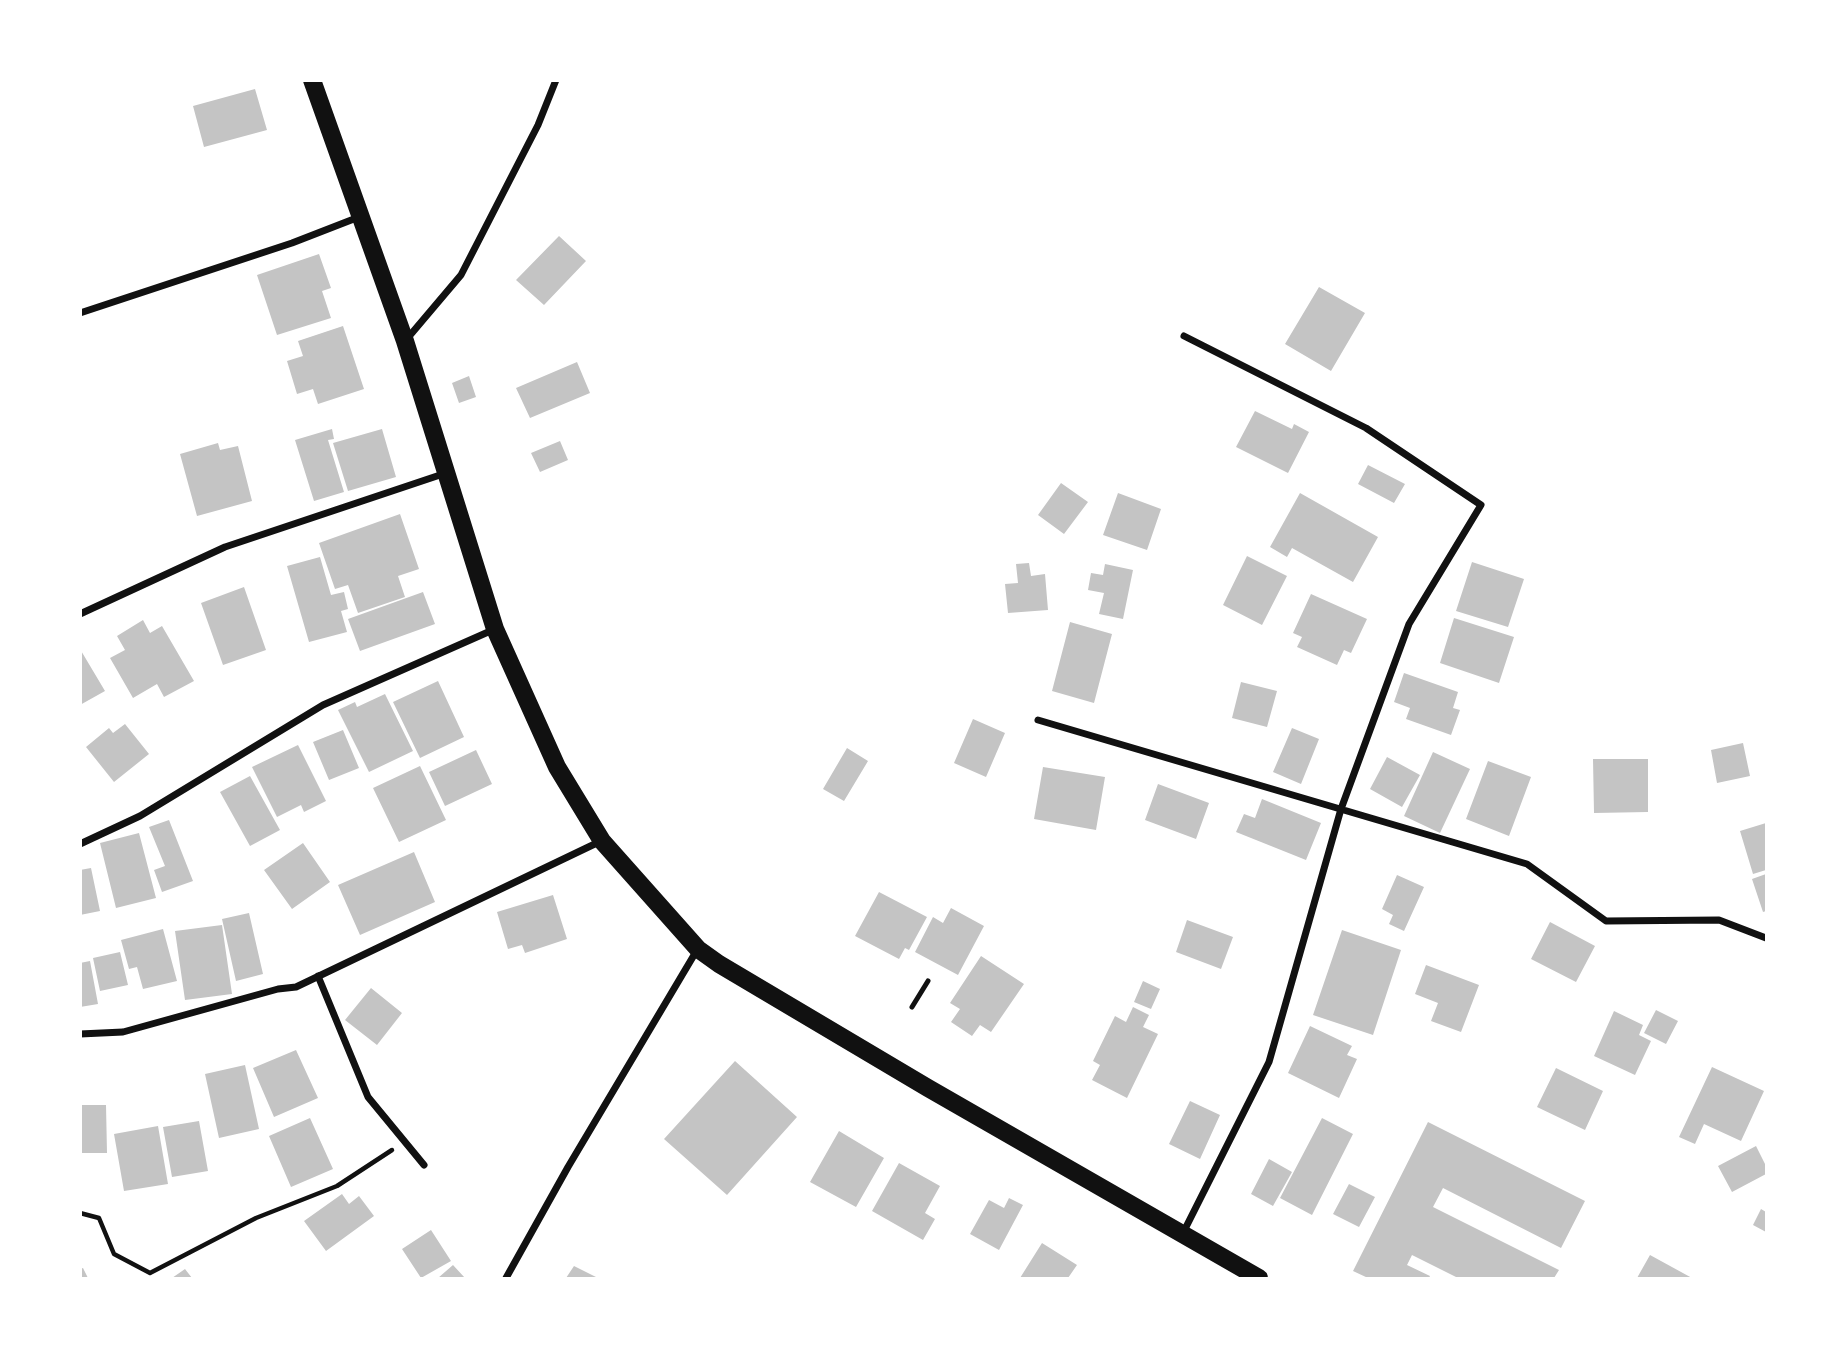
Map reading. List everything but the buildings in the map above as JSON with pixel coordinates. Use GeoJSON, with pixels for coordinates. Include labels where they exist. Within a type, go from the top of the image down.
{"type":"FeatureCollection","features":[{"type":"Feature","properties":{"kind":"main road"},"geometry":{"type":"LineString","coordinates":[[312,80],[405,341],[495,629],[558,767],[602,841],[698,949],[760,990],[1248,1276]]}},
{"type":"Feature","properties":{"kind":"street"},"geometry":{"type":"LineString","coordinates":[[405,341],[461,275],[538,125],[556,80]]}},
{"type":"Feature","properties":{"kind":"street"},"geometry":{"type":"LineString","coordinates":[[80,313],[292,243],[360,217]]}},
{"type":"Feature","properties":{"kind":"street"},"geometry":{"type":"LineString","coordinates":[[1182,1236],[1269,1062],[1341,809],[1409,624],[1481,505],[1366,428],[1184,336]]}},
{"type":"Feature","properties":{"kind":"street"},"geometry":{"type":"LineString","coordinates":[[80,614],[225,547],[446,473]]}},
{"type":"Feature","properties":{"kind":"street"},"geometry":{"type":"LineString","coordinates":[[80,844],[140,816],[323,705],[495,629]]}},
{"type":"Feature","properties":{"kind":"street"},"geometry":{"type":"LineString","coordinates":[[1038,720],[1527,864],[1606,921],[1719,920],[1766,938]]}},
{"type":"Feature","properties":{"kind":"street"},"geometry":{"type":"LineString","coordinates":[[80,1034],[123,1032],[278,989],[296,987],[602,841]]}},
{"type":"Feature","properties":{"kind":"street"},"geometry":{"type":"LineString","coordinates":[[506,1279],[568,1167],[698,949]]}},
{"type":"Feature","properties":{"kind":"street"},"geometry":{"type":"LineString","coordinates":[[318,976],[368,1097],[424,1165]]}},
{"type":"Feature","properties":{"kind":"lane"},"geometry":{"type":"LineString","coordinates":[[912,1007],[928,981]]}},
{"type":"Feature","properties":{"kind":"path"},"geometry":{"type":"LineString","coordinates":[[80,1213],[99,1218],[114,1254],[150,1273],[256,1218],[337,1186],[405,1142]]}}]}
